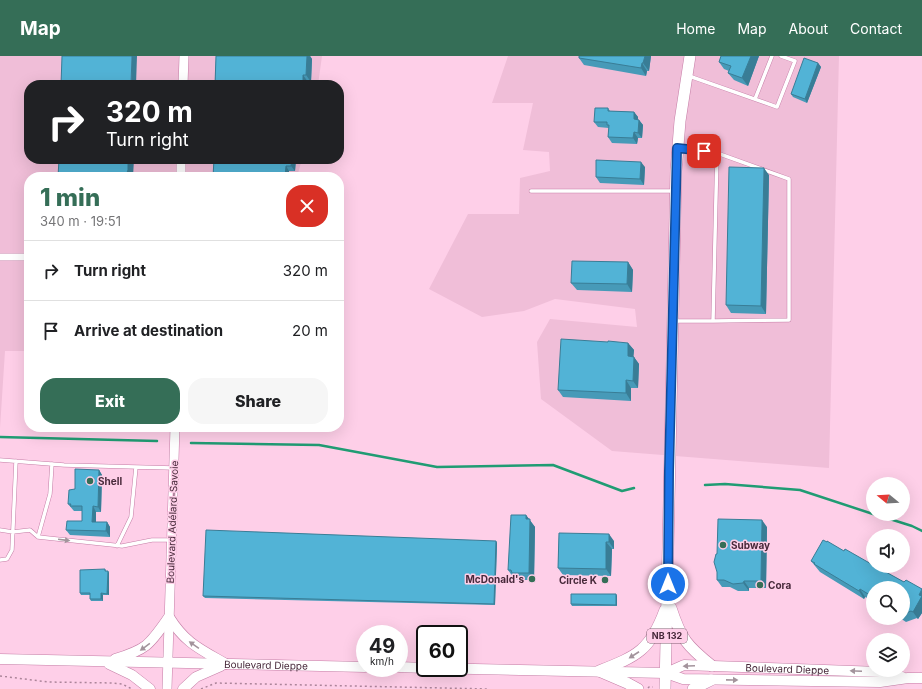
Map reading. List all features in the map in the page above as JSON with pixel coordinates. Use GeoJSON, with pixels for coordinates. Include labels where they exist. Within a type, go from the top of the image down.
{"type":"FeatureCollection","features":[{"type":"Feature","properties":{"kind":"main road","name":"NB 132"},"geometry":{"type":"LineString","coordinates":[[665,689],[677,148],[686,75],[690,56]]}},
{"type":"Feature","properties":{"kind":"main road"},"geometry":{"type":"LineString","coordinates":[[668,600],[677,626],[684,640],[695,652],[712,666]]}},
{"type":"Feature","properties":{"kind":"main road"},"geometry":{"type":"LineString","coordinates":[[598,671],[627,660],[646,646],[657,630],[668,600]]}},
{"type":"Feature","properties":{"kind":"main road"},"geometry":{"type":"LineString","coordinates":[[0,659],[106,662],[141,650],[152,641],[169,617],[177,629],[191,643],[227,664]]}},
{"type":"Feature","properties":{"kind":"main road"},"geometry":{"type":"LineString","coordinates":[[106,662],[132,675],[150,689]]}},
{"type":"Feature","properties":{"kind":"main road","name":"Boulevard Dieppe"},"geometry":{"type":"LineString","coordinates":[[106,662],[356,667]]}},
{"type":"Feature","properties":{"kind":"main road"},"geometry":{"type":"LineString","coordinates":[[183,689],[196,677],[227,664]]}},
{"type":"Feature","properties":{"kind":"main road","name":"Boulevard Dieppe"},"geometry":{"type":"LineString","coordinates":[[666,673],[684,665],[880,672],[908,678]]}},
{"type":"Feature","properties":{"kind":"main road","name":"Boulevard Dieppe"},"geometry":{"type":"LineString","coordinates":[[468,669],[666,673],[683,679],[711,680],[880,682],[908,678],[922,678]]}},
{"type":"Feature","properties":{"kind":"main road"},"geometry":{"type":"LineString","coordinates":[[598,671],[628,683],[646,687]]}},
{"type":"Feature","properties":{"kind":"main road"},"geometry":{"type":"LineString","coordinates":[[693,689],[711,680]]}},
{"type":"Feature","properties":{"kind":"street"},"geometry":{"type":"LineString","coordinates":[[183,80],[184,56]]}},
{"type":"Feature","properties":{"kind":"street"},"geometry":{"type":"LineString","coordinates":[[0,257],[24,258]]}},
{"type":"Feature","properties":{"kind":"street","name":"Boulevard Adélard-Savoie"},"geometry":{"type":"LineString","coordinates":[[167,689],[175,432]]}},
{"type":"Feature","properties":{"kind":"lane"},"geometry":{"type":"LineString","coordinates":[[755,99],[772,56]]}},
{"type":"Feature","properties":{"kind":"lane"},"geometry":{"type":"LineString","coordinates":[[686,75],[777,107],[795,61],[781,56]]}},
{"type":"Feature","properties":{"kind":"lane"},"geometry":{"type":"LineString","coordinates":[[673,321],[789,320],[789,180],[717,153],[677,148]]}},
{"type":"Feature","properties":{"kind":"lane"},"geometry":{"type":"LineString","coordinates":[[713,321],[717,153]]}},
{"type":"Feature","properties":{"kind":"lane"},"geometry":{"type":"LineString","coordinates":[[531,191],[676,191]]}},
{"type":"Feature","properties":{"kind":"lane"},"geometry":{"type":"LineString","coordinates":[[0,460],[52,464],[174,468]]}},
{"type":"Feature","properties":{"kind":"lane"},"geometry":{"type":"LineString","coordinates":[[0,560],[7,559],[12,550],[16,461]]}},
{"type":"Feature","properties":{"kind":"lane"},"geometry":{"type":"LineString","coordinates":[[38,537],[50,494],[52,464]]}},
{"type":"Feature","properties":{"kind":"lane"},"geometry":{"type":"LineString","coordinates":[[117,546],[131,517],[136,467]]}},
{"type":"Feature","properties":{"kind":"lane"},"geometry":{"type":"LineString","coordinates":[[0,530],[13,532],[30,530],[38,537],[117,546],[137,544],[152,540],[171,540]]}},
{"type":"Feature","properties":{"kind":"path"},"geometry":{"type":"LineString","coordinates":[[0,676],[48,682],[113,683],[122,684],[132,689]]}},
{"type":"Feature","properties":{"kind":"path"},"geometry":{"type":"LineString","coordinates":[[201,689],[216,683],[489,689]]}},
{"type":"Feature","properties":{"kind":"path"},"geometry":{"type":"LineString","coordinates":[[646,687],[653,687]]}},
{"type":"Feature","properties":{"kind":"shaded area"},"geometry":{"type":"Polygon","coordinates":[[[0,56],[322,56],[319,80],[24,80],[24,164],[301,164],[298,172],[24,172],[24,351],[5,351],[0,428],[0,56]]]}},
{"type":"Feature","properties":{"kind":"shaded area"},"geometry":{"type":"Polygon","coordinates":[[[508,56],[839,56],[829,468],[612,451],[541,399],[537,342],[550,319],[637,327],[635,309],[555,299],[524,311],[482,317],[429,289],[468,214],[519,214],[520,178],[550,171],[549,152],[523,150],[533,103],[492,103],[508,56]]]}},
{"type":"Feature","properties":{"kind":"building"},"geometry":{"type":"Polygon","coordinates":[[[62,56],[132,56],[131,80],[61,80],[62,56]]]}},
{"type":"Feature","properties":{"kind":"building"},"geometry":{"type":"Polygon","coordinates":[[[216,56],[307,56],[306,75],[303,75],[303,80],[215,80],[216,56]]]}},
{"type":"Feature","properties":{"kind":"building"},"geometry":{"type":"Polygon","coordinates":[[[579,56],[645,56],[641,68],[579,58],[579,56]]]}},
{"type":"Feature","properties":{"kind":"building"},"geometry":{"type":"Polygon","coordinates":[[[721,56],[751,56],[742,78],[728,73],[731,66],[719,62],[721,56]]]}},
{"type":"Feature","properties":{"kind":"building"},"geometry":{"type":"Polygon","coordinates":[[[804,58],[818,63],[805,99],[791,94],[804,58]]]}},
{"type":"Feature","properties":{"kind":"building"},"geometry":{"type":"Polygon","coordinates":[[[595,108],[608,108],[608,111],[634,112],[634,119],[639,120],[638,133],[634,132],[633,138],[608,137],[609,125],[607,125],[607,122],[594,122],[595,108]]]}},
{"type":"Feature","properties":{"kind":"building"},"geometry":{"type":"Polygon","coordinates":[[[596,160],[641,162],[640,179],[596,177],[596,160]]]}},
{"type":"Feature","properties":{"kind":"building"},"geometry":{"type":"Polygon","coordinates":[[[59,164],[128,164],[127,172],[58,172],[59,164]]]}},
{"type":"Feature","properties":{"kind":"building"},"geometry":{"type":"Polygon","coordinates":[[[214,164],[291,164],[291,166],[286,166],[285,172],[213,172],[214,164]]]}},
{"type":"Feature","properties":{"kind":"building"},"geometry":{"type":"Polygon","coordinates":[[[729,167],[764,168],[761,306],[726,305],[729,167]]]}},
{"type":"Feature","properties":{"kind":"building"},"geometry":{"type":"Polygon","coordinates":[[[572,261],[628,262],[627,284],[571,283],[572,261]]]}},
{"type":"Feature","properties":{"kind":"building"},"geometry":{"type":"Polygon","coordinates":[[[561,339],[628,343],[628,356],[634,357],[633,381],[626,380],[626,393],[558,390],[561,339]]]}},
{"type":"Feature","properties":{"kind":"building"},"geometry":{"type":"Polygon","coordinates":[[[75,469],[99,470],[98,507],[93,506],[92,522],[107,522],[106,531],[66,530],[67,521],[82,521],[82,506],[70,506],[71,504],[68,504],[69,490],[75,489],[75,469]]]}},
{"type":"Feature","properties":{"kind":"building"},"geometry":{"type":"Polygon","coordinates":[[[511,515],[526,515],[526,519],[530,519],[529,573],[512,573],[511,570],[508,570],[511,515]]]}},
{"type":"Feature","properties":{"kind":"building"},"geometry":{"type":"Polygon","coordinates":[[[718,519],[762,520],[761,581],[744,581],[743,583],[733,584],[724,580],[717,580],[717,572],[714,562],[717,554],[718,519]]]}},
{"type":"Feature","properties":{"kind":"building"},"geometry":{"type":"Polygon","coordinates":[[[206,530],[496,541],[494,604],[203,596],[206,530]]]}},
{"type":"Feature","properties":{"kind":"building"},"geometry":{"type":"Polygon","coordinates":[[[559,533],[609,534],[609,542],[606,542],[606,569],[558,568],[559,533]]]}},
{"type":"Feature","properties":{"kind":"building"},"geometry":{"type":"Polygon","coordinates":[[[823,540],[844,551],[845,549],[866,561],[866,573],[888,573],[902,581],[866,581],[866,593],[860,589],[859,591],[811,561],[823,540]]]}},
{"type":"Feature","properties":{"kind":"building"},"geometry":{"type":"Polygon","coordinates":[[[105,569],[105,571],[108,571],[107,594],[101,593],[101,599],[90,599],[90,593],[80,593],[80,570],[105,569]]]}},
{"type":"Feature","properties":{"kind":"building"},"geometry":{"type":"Polygon","coordinates":[[[910,582],[922,589],[919,595],[922,596],[913,612],[911,611],[910,582]]]}},
{"type":"Feature","properties":{"kind":"building"},"geometry":{"type":"Polygon","coordinates":[[[571,594],[616,594],[616,605],[571,604],[571,594]]]}},
{"type":"Feature","properties":{"kind":"waterway"},"geometry":{"type":"LineString","coordinates":[[0,437],[157,441]]}},
{"type":"Feature","properties":{"kind":"waterway"},"geometry":{"type":"LineString","coordinates":[[191,443],[319,445],[437,467],[553,465],[622,491],[634,488]]}},
{"type":"Feature","properties":{"kind":"waterway"},"geometry":{"type":"LineString","coordinates":[[705,485],[725,484],[800,490],[866,512]]}},
{"type":"Feature","properties":{"kind":"waterway"},"geometry":{"type":"LineString","coordinates":[[896,521],[922,531]]}},
{"type":"Feature","properties":{"kind":"place","name":"Shell"},"geometry":{"type":"Point","coordinates":[90,481]}},
{"type":"Feature","properties":{"kind":"place","name":"Subway"},"geometry":{"type":"Point","coordinates":[723,545]}},
{"type":"Feature","properties":{"kind":"place","name":"McDonald's"},"geometry":{"type":"Point","coordinates":[532,579]}},
{"type":"Feature","properties":{"kind":"place","name":"Circle K"},"geometry":{"type":"Point","coordinates":[605,580]}},
{"type":"Feature","properties":{"kind":"place","name":"Cora"},"geometry":{"type":"Point","coordinates":[760,585]}},
{"type":"Feature","properties":{"kind":"route"},"geometry":{"type":"LineString","coordinates":[[668,584],[669,471],[677,148],[704,151]]}}]}
